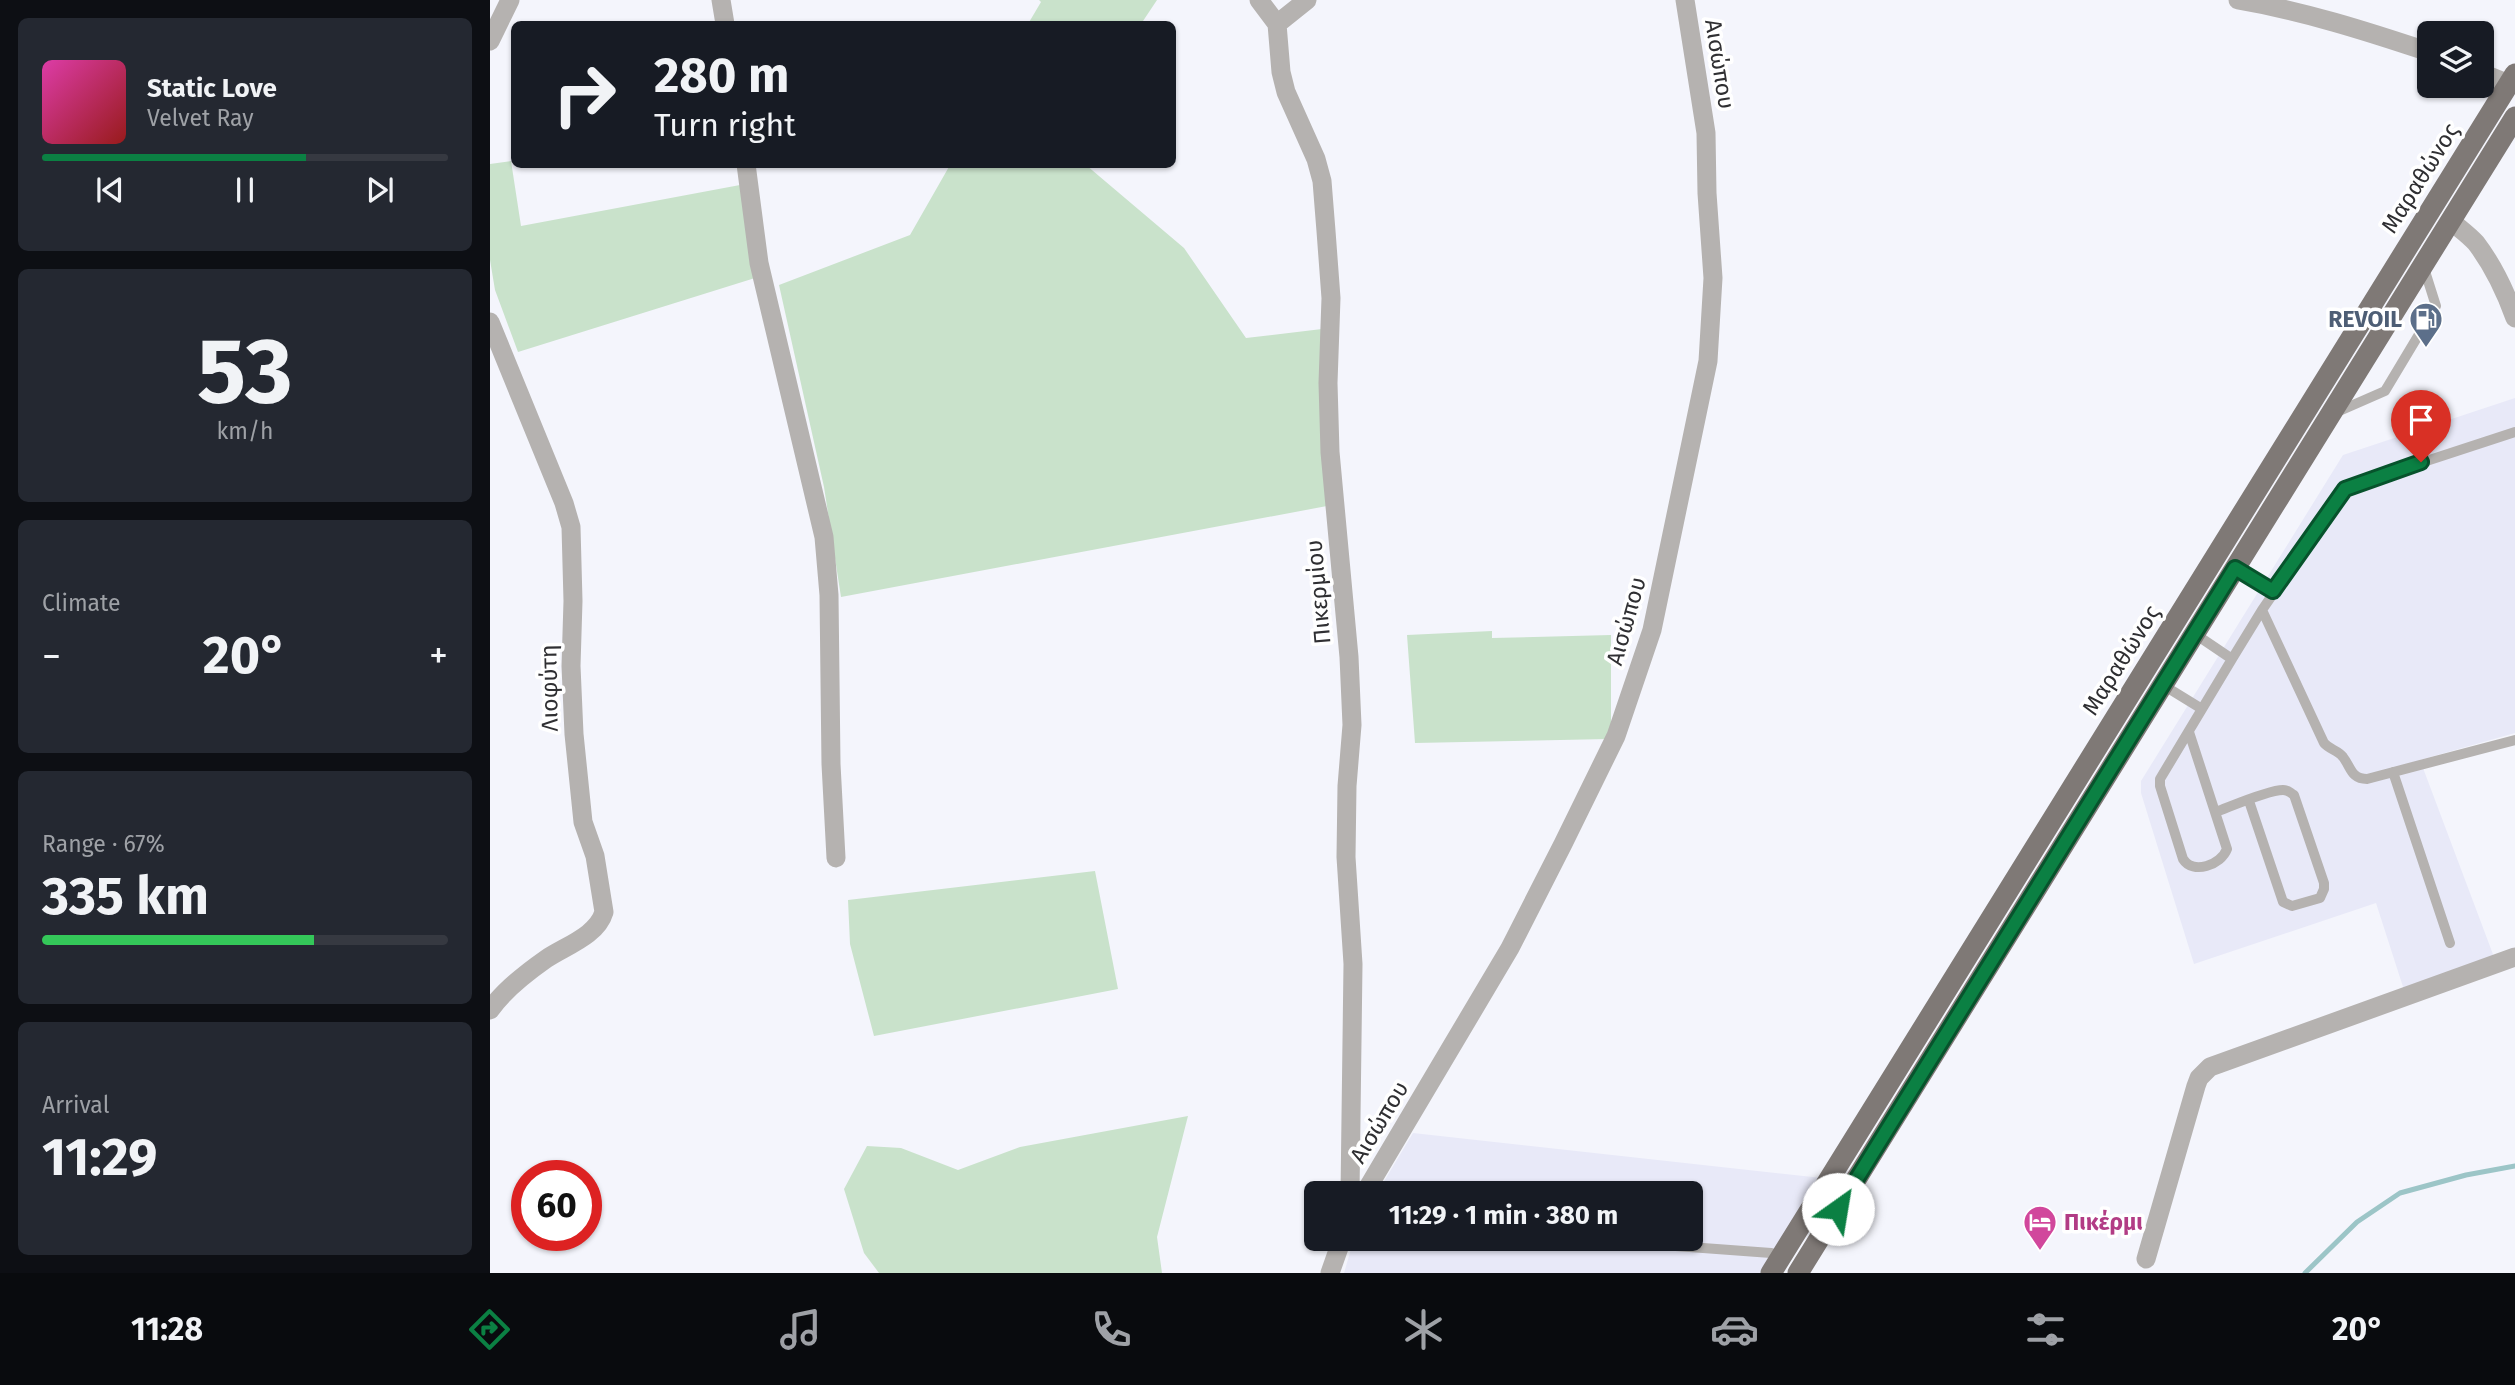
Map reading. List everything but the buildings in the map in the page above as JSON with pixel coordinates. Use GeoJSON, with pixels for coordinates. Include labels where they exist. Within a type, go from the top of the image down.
{"type":"FeatureCollection","features":[{"type":"Feature","properties":{"kind":"main road","name":"Μαραθώνος"},"geometry":{"type":"LineString","coordinates":[[1776,1265],[2512,79]]}},
{"type":"Feature","properties":{"kind":"main road"},"geometry":{"type":"LineString","coordinates":[[1798,1273],[2515,117]]}},
{"type":"Feature","properties":{"kind":"street"},"geometry":{"type":"LineString","coordinates":[[490,41],[510,0]]}},
{"type":"Feature","properties":{"kind":"street"},"geometry":{"type":"LineString","coordinates":[[721,0],[724,21]]}},
{"type":"Feature","properties":{"kind":"street"},"geometry":{"type":"LineString","coordinates":[[1259,0],[1278,24],[1307,0]]}},
{"type":"Feature","properties":{"kind":"street","name":"Αισώπου"},"geometry":{"type":"LineString","coordinates":[[1372,1181],[1510,947],[1539,890],[1616,736],[1652,630],[1708,361],[1712,292],[1706,133],[1685,0]]}},
{"type":"Feature","properties":{"kind":"street"},"geometry":{"type":"LineString","coordinates":[[2238,0],[2270,5],[2359,28],[2417,48]]}},
{"type":"Feature","properties":{"kind":"street","name":"Πικερμίου"},"geometry":{"type":"LineString","coordinates":[[1278,24],[1281,72],[1286,92],[1322,181],[1331,298],[1328,383],[1330,452],[1349,657],[1352,725],[1347,786],[1346,857],[1353,964],[1350,1181]]}},
{"type":"Feature","properties":{"kind":"street"},"geometry":{"type":"LineString","coordinates":[[2494,75],[2512,79]]}},
{"type":"Feature","properties":{"kind":"street"},"geometry":{"type":"LineString","coordinates":[[747,168],[759,262],[824,537],[829,595],[831,764],[836,858]]}},
{"type":"Feature","properties":{"kind":"street"},"geometry":{"type":"LineString","coordinates":[[2451,221],[2475,242],[2513,306]]}},
{"type":"Feature","properties":{"kind":"street","name":"Λιοφύτη"},"geometry":{"type":"LineString","coordinates":[[490,322],[564,503],[571,527],[574,734],[583,822],[595,856],[604,912],[596,927],[518,980],[490,1010]]}},
{"type":"Feature","properties":{"kind":"street"},"geometry":{"type":"LineString","coordinates":[[2146,1259],[2196,1086],[2199,1078],[2210,1067],[2515,957]]}},
{"type":"Feature","properties":{"kind":"street"},"geometry":{"type":"LineString","coordinates":[[1330,1273],[1338,1251]]}},
{"type":"Feature","properties":{"kind":"lane"},"geometry":{"type":"LineString","coordinates":[[2330,415],[2385,391],[2437,306],[2423,265]]}},
{"type":"Feature","properties":{"kind":"lane"},"geometry":{"type":"LineString","coordinates":[[2189,732],[2227,844],[2226,853],[2218,860],[2200,867],[2189,867],[2183,859],[2159,783],[2161,775],[2273,591],[2347,487],[2515,432]]}},
{"type":"Feature","properties":{"kind":"lane"},"geometry":{"type":"LineString","coordinates":[[2235,568],[2273,591]]}},
{"type":"Feature","properties":{"kind":"lane"},"geometry":{"type":"LineString","coordinates":[[2262,610],[2327,747],[2342,755],[2358,778],[2367,779],[2515,740]]}},
{"type":"Feature","properties":{"kind":"lane"},"geometry":{"type":"LineString","coordinates":[[2194,634],[2232,659]]}},
{"type":"Feature","properties":{"kind":"lane"},"geometry":{"type":"LineString","coordinates":[[2163,685],[2202,709]]}},
{"type":"Feature","properties":{"kind":"lane"},"geometry":{"type":"LineString","coordinates":[[2393,772],[2450,943]]}},
{"type":"Feature","properties":{"kind":"lane"},"geometry":{"type":"LineString","coordinates":[[2216,812],[2249,801],[2284,790],[2294,795],[2323,883],[2320,898],[2292,906],[2283,902],[2249,801]]}},
{"type":"Feature","properties":{"kind":"lane"},"geometry":{"type":"LineString","coordinates":[[1703,1248],[1771,1253],[1776,1265]]}},
{"type":"Feature","properties":{"kind":"shaded area"},"geometry":{"type":"Polygon","coordinates":[[[2515,398],[2515,733],[2420,760],[2494,957],[2404,990],[2376,903],[2194,964],[2141,793],[2141,781],[2343,455],[2515,398]]]}},
{"type":"Feature","properties":{"kind":"shaded area"},"geometry":{"type":"Polygon","coordinates":[[[1413,1133],[1822,1178],[1761,1273],[1344,1273],[1350,1251],[1703,1251],[1703,1181],[1384,1181],[1413,1133]]]}},
{"type":"Feature","properties":{"kind":"green space"},"geometry":{"type":"Polygon","coordinates":[[[1039,0],[1157,0],[1143,21],[1030,21],[1041,2],[1039,0]]]}},
{"type":"Feature","properties":{"kind":"green space"},"geometry":{"type":"Polygon","coordinates":[[[511,161],[521,226],[740,185],[755,278],[518,352],[495,290],[490,260],[490,164],[511,161]]]}},
{"type":"Feature","properties":{"kind":"green space"},"geometry":{"type":"Polygon","coordinates":[[[948,168],[1090,168],[1184,248],[1246,338],[1322,329],[1327,506],[841,597],[824,487],[779,285],[910,235],[948,168]]]}},
{"type":"Feature","properties":{"kind":"green space"},"geometry":{"type":"Polygon","coordinates":[[[1492,631],[1492,638],[1611,635],[1611,732],[1608,739],[1415,743],[1407,635],[1492,631]]]}},
{"type":"Feature","properties":{"kind":"green space"},"geometry":{"type":"Polygon","coordinates":[[[1095,871],[1118,989],[874,1036],[850,944],[848,900],[1095,871]]]}},
{"type":"Feature","properties":{"kind":"green space"},"geometry":{"type":"Polygon","coordinates":[[[1188,1116],[1157,1237],[1162,1273],[879,1273],[864,1253],[844,1189],[867,1146],[901,1148],[958,1170],[1020,1147],[1188,1116]]]}},
{"type":"Feature","properties":{"kind":"waterway"},"geometry":{"type":"LineString","coordinates":[[2305,1273],[2357,1222],[2400,1193],[2466,1175],[2515,1166]]}},
{"type":"Feature","properties":{"kind":"place","name":"REVOIL"},"geometry":{"type":"Point","coordinates":[2426,349]}},
{"type":"Feature","properties":{"kind":"place","name":"Πικέρμι"},"geometry":{"type":"Point","coordinates":[2040,1252]}},
{"type":"Feature","properties":{"kind":"route"},"geometry":{"type":"LineString","coordinates":[[1838,1209],[2235,568],[2273,591],[2345,489],[2421,462]]}}]}
